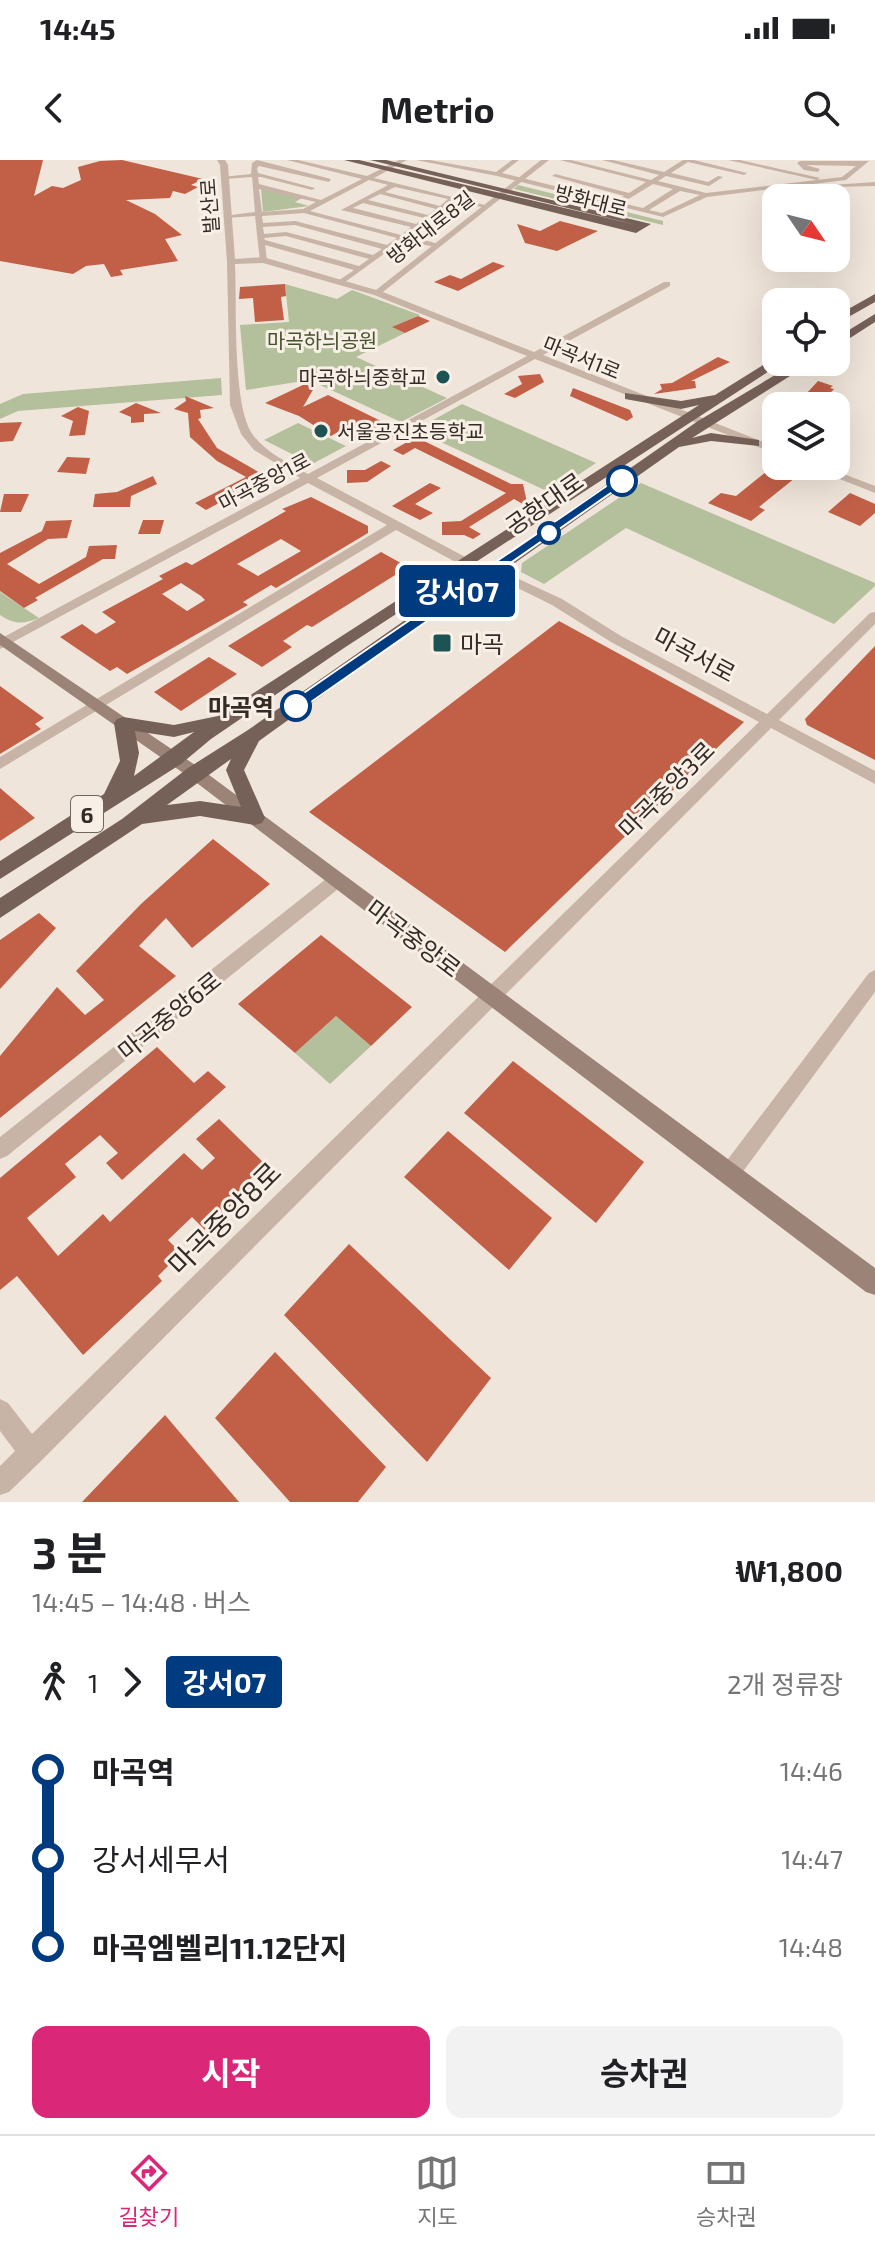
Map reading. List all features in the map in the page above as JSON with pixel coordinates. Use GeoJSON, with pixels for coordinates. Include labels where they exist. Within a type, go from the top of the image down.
{"type":"FeatureCollection","features":[{"type":"Feature","properties":{"kind":"main road","name":"방화대로"},"geometry":{"type":"LineString","coordinates":[[348,160],[396,165]]}},
{"type":"Feature","properties":{"kind":"main road","name":"방화대로"},"geometry":{"type":"LineString","coordinates":[[374,160],[486,189],[646,224],[636,230],[503,193]]}},
{"type":"Feature","properties":{"kind":"main road"},"geometry":{"type":"LineString","coordinates":[[850,312],[875,297]]}},
{"type":"Feature","properties":{"kind":"main road"},"geometry":{"type":"LineString","coordinates":[[850,334],[875,317]]}},
{"type":"Feature","properties":{"kind":"main road","name":"공항대로"},"geometry":{"type":"LineString","coordinates":[[0,909],[129,824],[195,773],[255,735],[454,593],[493,571],[669,448],[727,393],[762,370]]}},
{"type":"Feature","properties":{"kind":"main road","name":"공항대로"},"geometry":{"type":"LineString","coordinates":[[0,871],[174,759],[236,712],[467,563],[660,433],[732,410],[784,376]]}},
{"type":"Feature","properties":{"kind":"main road"},"geometry":{"type":"LineString","coordinates":[[630,396],[681,405],[727,393]]}},
{"type":"Feature","properties":{"kind":"main road"},"geometry":{"type":"LineString","coordinates":[[630,396],[660,413],[660,433]]}},
{"type":"Feature","properties":{"kind":"main road"},"geometry":{"type":"LineString","coordinates":[[732,410],[729,419],[732,428],[754,443]]}},
{"type":"Feature","properties":{"kind":"main road"},"geometry":{"type":"LineString","coordinates":[[669,448],[711,437],[754,443]]}},
{"type":"Feature","properties":{"kind":"main road","name":"마곡중앙로"},"geometry":{"type":"LineString","coordinates":[[2,641],[195,773],[875,1283]]}},
{"type":"Feature","properties":{"kind":"main road"},"geometry":{"type":"LineString","coordinates":[[112,798],[131,762],[132,748],[123,723],[174,731],[236,712]]}},
{"type":"Feature","properties":{"kind":"main road"},"geometry":{"type":"LineString","coordinates":[[255,735],[235,770],[255,818]]}},
{"type":"Feature","properties":{"kind":"main road"},"geometry":{"type":"LineString","coordinates":[[129,824],[184,807],[210,808],[255,818]]}},
{"type":"Feature","properties":{"kind":"street"},"geometry":{"type":"LineString","coordinates":[[290,160],[486,206]]}},
{"type":"Feature","properties":{"kind":"street"},"geometry":{"type":"LineString","coordinates":[[419,160],[520,179],[663,215],[706,195],[823,180],[853,173],[863,162]]}},
{"type":"Feature","properties":{"kind":"street"},"geometry":{"type":"LineString","coordinates":[[468,160],[507,167]]}},
{"type":"Feature","properties":{"kind":"street"},"geometry":{"type":"LineString","coordinates":[[497,174],[516,160]]}},
{"type":"Feature","properties":{"kind":"street","name":"방화대로8길"},"geometry":{"type":"LineString","coordinates":[[377,293],[545,160]]}},
{"type":"Feature","properties":{"kind":"street"},"geometry":{"type":"LineString","coordinates":[[563,160],[706,195]]}},
{"type":"Feature","properties":{"kind":"street"},"geometry":{"type":"LineString","coordinates":[[605,160],[709,184],[720,177]]}},
{"type":"Feature","properties":{"kind":"street"},"geometry":{"type":"LineString","coordinates":[[643,160],[747,183]]}},
{"type":"Feature","properties":{"kind":"street"},"geometry":{"type":"LineString","coordinates":[[617,203],[687,160],[758,176]]}},
{"type":"Feature","properties":{"kind":"street"},"geometry":{"type":"LineString","coordinates":[[731,160],[747,161],[823,180],[830,185],[875,184]]}},
{"type":"Feature","properties":{"kind":"street"},"geometry":{"type":"LineString","coordinates":[[740,189],[779,160]]}},
{"type":"Feature","properties":{"kind":"street"},"geometry":{"type":"LineString","coordinates":[[263,260],[255,176],[257,161],[329,180]]}},
{"type":"Feature","properties":{"kind":"street"},"geometry":{"type":"LineString","coordinates":[[543,185],[574,161]]}},
{"type":"Feature","properties":{"kind":"street","name":"발산로"},"geometry":{"type":"LineString","coordinates":[[225,162],[231,262],[263,260]]}},
{"type":"Feature","properties":{"kind":"street"},"geometry":{"type":"LineString","coordinates":[[875,163],[800,163],[806,169],[870,176],[875,173]]}},
{"type":"Feature","properties":{"kind":"street"},"geometry":{"type":"LineString","coordinates":[[304,211],[396,165]]}},
{"type":"Feature","properties":{"kind":"street"},"geometry":{"type":"LineString","coordinates":[[297,196],[344,173]]}},
{"type":"Feature","properties":{"kind":"street"},"geometry":{"type":"LineString","coordinates":[[575,182],[586,175],[641,188]]}},
{"type":"Feature","properties":{"kind":"street"},"geometry":{"type":"LineString","coordinates":[[225,177],[255,176],[312,188]]}},
{"type":"Feature","properties":{"kind":"street"},"geometry":{"type":"LineString","coordinates":[[555,176],[629,195]]}},
{"type":"Feature","properties":{"kind":"street"},"geometry":{"type":"LineString","coordinates":[[329,218],[393,185]]}},
{"type":"Feature","properties":{"kind":"street"},"geometry":{"type":"LineString","coordinates":[[257,186],[323,202]]}},
{"type":"Feature","properties":{"kind":"street"},"geometry":{"type":"LineString","coordinates":[[644,210],[679,188]]}},
{"type":"Feature","properties":{"kind":"street"},"geometry":{"type":"LineString","coordinates":[[378,192],[441,208]]}},
{"type":"Feature","properties":{"kind":"street"},"geometry":{"type":"LineString","coordinates":[[341,283],[453,199]]}},
{"type":"Feature","properties":{"kind":"street"},"geometry":{"type":"LineString","coordinates":[[363,201],[429,217]]}},
{"type":"Feature","properties":{"kind":"street"},"geometry":{"type":"LineString","coordinates":[[347,209],[417,226]]}},
{"type":"Feature","properties":{"kind":"street"},"geometry":{"type":"LineString","coordinates":[[226,216],[304,211],[436,246]]}},
{"type":"Feature","properties":{"kind":"street"},"geometry":{"type":"LineString","coordinates":[[261,225],[295,223],[388,248]]}},
{"type":"Feature","properties":{"kind":"street"},"geometry":{"type":"LineString","coordinates":[[299,252],[352,224]]}},
{"type":"Feature","properties":{"kind":"street"},"geometry":{"type":"LineString","coordinates":[[262,239],[286,234],[374,258]]}},
{"type":"Feature","properties":{"kind":"street"},"geometry":{"type":"LineString","coordinates":[[262,239],[360,269]]}},
{"type":"Feature","properties":{"kind":"street","name":"마곡서1로"},"geometry":{"type":"LineString","coordinates":[[263,260],[377,293],[762,446]]}},
{"type":"Feature","properties":{"kind":"street"},"geometry":{"type":"LineString","coordinates":[[231,262],[233,384],[238,417],[258,448],[467,563]]}},
{"type":"Feature","properties":{"kind":"street","name":"마곡중앙1로"},"geometry":{"type":"LineString","coordinates":[[2,641],[667,284]]}},
{"type":"Feature","properties":{"kind":"street"},"geometry":{"type":"LineString","coordinates":[[849,480],[875,490]]}},
{"type":"Feature","properties":{"kind":"street"},"geometry":{"type":"LineString","coordinates":[[0,764],[397,524]]}},
{"type":"Feature","properties":{"kind":"street","name":"마곡서로"},"geometry":{"type":"LineString","coordinates":[[493,571],[557,602],[616,639],[875,778]]}},
{"type":"Feature","properties":{"kind":"street","name":"마곡중앙3로"},"geometry":{"type":"LineString","coordinates":[[491,996],[875,616]]}},
{"type":"Feature","properties":{"kind":"street","name":"마곡중앙6로"},"geometry":{"type":"LineString","coordinates":[[0,1149],[337,880]]}},
{"type":"Feature","properties":{"kind":"street"},"geometry":{"type":"LineString","coordinates":[[729,1174],[875,978]]}},
{"type":"Feature","properties":{"kind":"street","name":"마곡중앙8로"},"geometry":{"type":"LineString","coordinates":[[0,1483],[491,996]]}},
{"type":"Feature","properties":{"kind":"street"},"geometry":{"type":"LineString","coordinates":[[0,1411],[31,1453]]}},
{"type":"Feature","properties":{"kind":"green space"},"geometry":{"type":"Polygon","coordinates":[[[518,185],[663,221],[663,225],[514,189],[518,185]]]}},
{"type":"Feature","properties":{"kind":"green space"},"geometry":{"type":"Polygon","coordinates":[[[261,188],[302,198],[295,202],[309,206],[263,212],[261,188]]]}},
{"type":"Feature","properties":{"kind":"green space","name":"마곡하늬공원"},"geometry":{"type":"Polygon","coordinates":[[[285,284],[337,299],[352,290],[420,315],[393,327],[405,333],[356,357],[447,398],[401,422],[309,380],[246,390],[240,325],[289,322],[285,284]]]}},
{"type":"Feature","properties":{"kind":"green space"},"geometry":{"type":"Polygon","coordinates":[[[221,378],[222,395],[18,411],[0,419],[0,404],[23,394],[221,378]]]}},
{"type":"Feature","properties":{"kind":"green space"},"geometry":{"type":"Polygon","coordinates":[[[462,404],[596,463],[551,493],[415,430],[462,404]]]}},
{"type":"Feature","properties":{"kind":"green space"},"geometry":{"type":"Polygon","coordinates":[[[298,423],[346,446],[312,464],[264,440],[298,423]]]}},
{"type":"Feature","properties":{"kind":"green space"},"geometry":{"type":"Polygon","coordinates":[[[641,483],[875,583],[875,586],[834,624],[626,528],[544,584],[521,572],[522,563],[641,483]]]}},
{"type":"Feature","properties":{"kind":"green space"},"geometry":{"type":"Polygon","coordinates":[[[0,592],[39,618],[19,622],[0,615],[0,592]]]}},
{"type":"Feature","properties":{"kind":"green space"},"geometry":{"type":"Polygon","coordinates":[[[336,1016],[371,1046],[330,1084],[295,1053],[336,1016]]]}},
{"type":"Feature","properties":{"kind":"building"},"geometry":{"type":"Polygon","coordinates":[[[0,160],[43,160],[34,196],[52,186],[63,188],[81,180],[78,167],[100,161],[122,160],[203,179],[191,185],[198,187],[185,194],[173,191],[170,198],[126,200],[155,214],[182,235],[165,239],[178,261],[120,270],[123,275],[111,277],[104,264],[86,266],[73,274],[0,261],[0,160]]]}},
{"type":"Feature","properties":{"kind":"building"},"geometry":{"type":"Polygon","coordinates":[[[560,221],[598,231],[557,251],[525,243],[517,224],[540,231],[560,221]]]}},
{"type":"Feature","properties":{"kind":"building"},"geometry":{"type":"Polygon","coordinates":[[[493,262],[505,266],[458,291],[434,282],[450,275],[461,279],[493,262]]]}},
{"type":"Feature","properties":{"kind":"building"},"geometry":{"type":"Polygon","coordinates":[[[285,284],[286,296],[281,297],[284,320],[255,322],[253,298],[239,299],[240,287],[285,284]]]}},
{"type":"Feature","properties":{"kind":"building"},"geometry":{"type":"Polygon","coordinates":[[[418,316],[430,321],[405,333],[392,327],[418,316]]]}},
{"type":"Feature","properties":{"kind":"building"},"geometry":{"type":"Polygon","coordinates":[[[718,357],[730,362],[691,381],[695,381],[696,388],[654,394],[662,389],[660,384],[672,383],[718,357]]]}},
{"type":"Feature","properties":{"kind":"building"},"geometry":{"type":"Polygon","coordinates":[[[540,374],[544,382],[515,398],[504,394],[522,384],[518,376],[540,374]]]}},
{"type":"Feature","properties":{"kind":"building"},"geometry":{"type":"Polygon","coordinates":[[[818,381],[834,389],[831,392],[808,392],[818,381]]]}},
{"type":"Feature","properties":{"kind":"building","name":"서울공진초등학교"},"geometry":{"type":"Polygon","coordinates":[[[305,384],[314,388],[303,407],[328,395],[387,424],[356,440],[338,432],[331,436],[299,416],[265,403],[305,384]]]}},
{"type":"Feature","properties":{"kind":"building"},"geometry":{"type":"Polygon","coordinates":[[[573,388],[630,410],[633,417],[627,421],[570,396],[573,388]]]}},
{"type":"Feature","properties":{"kind":"building"},"geometry":{"type":"Polygon","coordinates":[[[185,396],[214,408],[200,410],[201,418],[198,419],[217,448],[267,477],[206,510],[195,503],[246,477],[217,461],[190,437],[188,413],[174,409],[186,401],[185,396]]]}},
{"type":"Feature","properties":{"kind":"building"},"geometry":{"type":"Polygon","coordinates":[[[136,403],[161,413],[144,414],[144,422],[131,423],[131,417],[119,412],[136,403]]]}},
{"type":"Feature","properties":{"kind":"building"},"geometry":{"type":"Polygon","coordinates":[[[78,407],[89,411],[85,435],[69,436],[73,421],[61,416],[78,407]]]}},
{"type":"Feature","properties":{"kind":"building"},"geometry":{"type":"Polygon","coordinates":[[[22,422],[13,441],[0,442],[0,423],[22,422]]]}},
{"type":"Feature","properties":{"kind":"building"},"geometry":{"type":"Polygon","coordinates":[[[416,437],[511,484],[523,484],[528,507],[514,499],[469,527],[481,534],[473,539],[464,535],[442,535],[442,522],[461,521],[506,493],[415,448],[403,455],[393,450],[416,437]]]}},
{"type":"Feature","properties":{"kind":"building"},"geometry":{"type":"Polygon","coordinates":[[[67,457],[90,458],[86,474],[57,472],[67,457]]]}},
{"type":"Feature","properties":{"kind":"building"},"geometry":{"type":"Polygon","coordinates":[[[381,461],[391,466],[367,482],[347,483],[347,470],[365,470],[381,461]]]}},
{"type":"Feature","properties":{"kind":"building"},"geometry":{"type":"Polygon","coordinates":[[[762,475],[762,480],[793,480],[759,507],[765,510],[751,521],[708,503],[721,493],[736,496],[762,475]]]}},
{"type":"Feature","properties":{"kind":"building"},"geometry":{"type":"Polygon","coordinates":[[[153,476],[157,484],[131,496],[130,507],[93,507],[95,494],[117,492],[153,476]]]}},
{"type":"Feature","properties":{"kind":"building"},"geometry":{"type":"Polygon","coordinates":[[[430,483],[441,488],[415,504],[433,513],[420,520],[392,506],[430,483]]]}},
{"type":"Feature","properties":{"kind":"building"},"geometry":{"type":"Polygon","coordinates":[[[850,493],[875,504],[875,513],[860,526],[828,512],[850,493]]]}},
{"type":"Feature","properties":{"kind":"building"},"geometry":{"type":"Polygon","coordinates":[[[4,494],[29,494],[21,512],[0,512],[4,494]]]}},
{"type":"Feature","properties":{"kind":"building"},"geometry":{"type":"Polygon","coordinates":[[[311,497],[368,526],[368,533],[276,588],[271,585],[243,602],[248,605],[127,674],[117,667],[110,671],[60,637],[82,624],[96,634],[116,622],[102,612],[163,579],[159,576],[186,562],[192,565],[286,511],[282,509],[311,497]],[[281,539],[237,564],[258,576],[301,551],[281,539]],[[181,583],[162,594],[187,611],[205,600],[201,596],[181,583]]]}},
{"type":"Feature","properties":{"kind":"building"},"geometry":{"type":"Polygon","coordinates":[[[72,520],[67,538],[48,539],[7,564],[39,584],[86,557],[89,546],[117,545],[115,559],[103,559],[35,598],[38,600],[24,608],[0,591],[0,553],[42,531],[46,521],[72,520]]]}},
{"type":"Feature","properties":{"kind":"building"},"geometry":{"type":"Polygon","coordinates":[[[143,520],[164,520],[160,534],[138,534],[143,520]]]}},
{"type":"Feature","properties":{"kind":"building"},"geometry":{"type":"Polygon","coordinates":[[[381,552],[408,567],[312,627],[307,625],[283,641],[292,647],[262,667],[228,646],[381,552]]]}},
{"type":"Feature","properties":{"kind":"building"},"geometry":{"type":"Polygon","coordinates":[[[559,621],[744,722],[505,952],[309,812],[559,621]]]}},
{"type":"Feature","properties":{"kind":"building"},"geometry":{"type":"Polygon","coordinates":[[[875,646],[875,760],[807,725],[805,719],[875,646]]]}},
{"type":"Feature","properties":{"kind":"building"},"geometry":{"type":"Polygon","coordinates":[[[209,657],[237,674],[181,711],[154,692],[209,657]]]}},
{"type":"Feature","properties":{"kind":"building"},"geometry":{"type":"Polygon","coordinates":[[[0,686],[44,718],[35,724],[41,729],[0,754],[0,686]]]}},
{"type":"Feature","properties":{"kind":"building"},"geometry":{"type":"Polygon","coordinates":[[[0,788],[35,818],[0,841],[0,788]]]}},
{"type":"Feature","properties":{"kind":"building"},"geometry":{"type":"Polygon","coordinates":[[[213,839],[270,884],[192,948],[166,918],[139,946],[176,976],[0,1118],[0,1056],[57,987],[85,1015],[104,1000],[76,971],[141,904],[213,839]]]}},
{"type":"Feature","properties":{"kind":"building"},"geometry":{"type":"Polygon","coordinates":[[[39,913],[56,928],[0,989],[0,940],[39,913]]]}},
{"type":"Feature","properties":{"kind":"building"},"geometry":{"type":"Polygon","coordinates":[[[321,935],[412,1007],[371,1046],[336,1016],[295,1053],[238,1004],[321,935]]]}},
{"type":"Feature","properties":{"kind":"building"},"geometry":{"type":"Polygon","coordinates":[[[157,1047],[194,1083],[208,1071],[226,1087],[122,1180],[106,1163],[118,1153],[100,1135],[65,1164],[76,1177],[27,1218],[58,1256],[103,1214],[110,1222],[184,1153],[202,1170],[215,1158],[196,1139],[219,1119],[266,1165],[245,1184],[249,1188],[205,1230],[192,1217],[168,1240],[181,1253],[158,1276],[162,1281],[83,1355],[17,1276],[0,1290],[0,1178],[157,1047]]]}},
{"type":"Feature","properties":{"kind":"building"},"geometry":{"type":"Polygon","coordinates":[[[513,1061],[644,1162],[596,1223],[464,1113],[513,1061]]]}},
{"type":"Feature","properties":{"kind":"building"},"geometry":{"type":"Polygon","coordinates":[[[448,1131],[552,1218],[509,1270],[404,1177],[448,1131]]]}},
{"type":"Feature","properties":{"kind":"building"},"geometry":{"type":"Polygon","coordinates":[[[349,1244],[491,1378],[427,1462],[284,1315],[349,1244]]]}},
{"type":"Feature","properties":{"kind":"building"},"geometry":{"type":"Polygon","coordinates":[[[275,1352],[386,1467],[358,1502],[290,1502],[215,1418],[275,1352]]]}},
{"type":"Feature","properties":{"kind":"building"},"geometry":{"type":"Polygon","coordinates":[[[165,1415],[239,1502],[82,1502],[165,1415]]]}},
{"type":"Feature","properties":{"kind":"bus line","name":"강서07"},"geometry":{"type":"LineString","coordinates":[[296,706],[454,593],[493,571],[622,481]]}},
{"type":"Feature","properties":{"kind":"place","name":"마곡하늬중학교"},"geometry":{"type":"Point","coordinates":[443,377]}},
{"type":"Feature","properties":{"kind":"place","name":"서울공진초등학교"},"geometry":{"type":"Point","coordinates":[321,431]}},
{"type":"Feature","properties":{"kind":"place","name":"마곡"},"geometry":{"type":"Point","coordinates":[442,643]}},
{"type":"Feature","properties":{"kind":"place","name":"마곡역"},"geometry":{"type":"Point","coordinates":[296,706]}}]}
